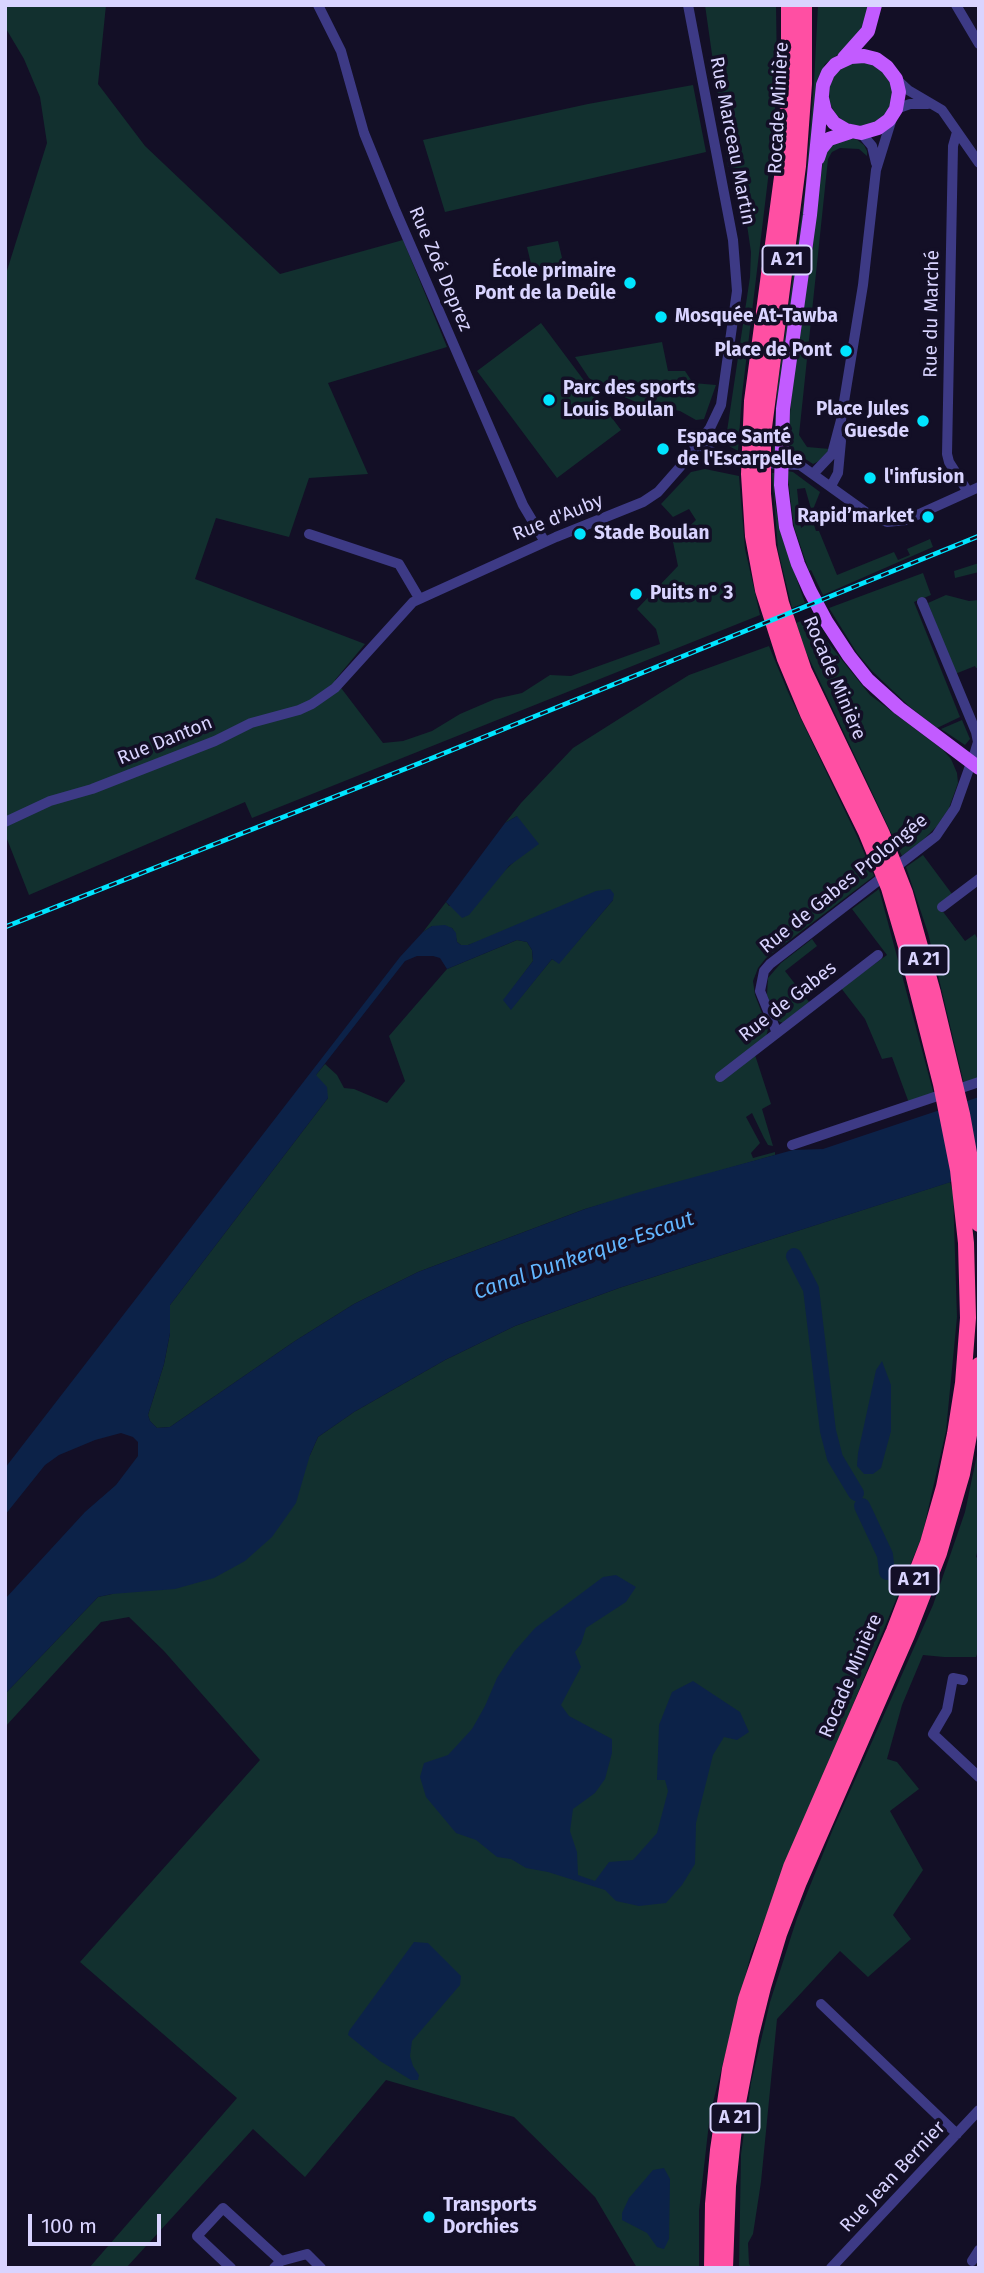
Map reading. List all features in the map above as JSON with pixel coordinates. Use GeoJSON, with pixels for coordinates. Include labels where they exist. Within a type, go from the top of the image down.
{"type":"FeatureCollection","features":[{"type":"Feature","properties":{"kind":"highway","name":"Rocade Minière"},"geometry":{"type":"LineString","coordinates":[[775,605],[756,434],[755,367],[784,162],[789,92],[790,30],[787,5]]}},
{"type":"Feature","properties":{"kind":"highway","name":"Rocade Minière"},"geometry":{"type":"LineString","coordinates":[[712,2268],[713,2204],[718,2150],[730,2069],[751,1982],[804,1835],[908,1596],[928,1543],[957,1426],[965,1364],[968,1302],[966,1243],[956,1160],[919,940],[811,688],[785,641],[775,605],[756,556],[750,492],[756,434],[796,188],[804,84],[804,5]]}},
{"type":"Feature","properties":{"kind":"highway"},"geometry":{"type":"LineString","coordinates":[[804,84],[810,5]]}},
{"type":"Feature","properties":{"kind":"highway","name":"Rocade Minière"},"geometry":{"type":"LineString","coordinates":[[938,1044],[966,1133],[979,1224]]}},
{"type":"Feature","properties":{"kind":"highway","name":"Rocade Minière"},"geometry":{"type":"LineString","coordinates":[[725,2268],[728,2186],[735,2118],[763,1987],[799,1882],[907,1635],[939,1553],[962,1474],[979,1365]]}},
{"type":"Feature","properties":{"kind":"main road"},"geometry":{"type":"LineString","coordinates":[[873,12],[862,39],[828,73],[822,85],[815,169],[789,365],[780,485],[788,534],[810,592],[849,656],[876,687],[906,714],[975,765]]}},
{"type":"Feature","properties":{"kind":"main road"},"geometry":{"type":"LineString","coordinates":[[873,12],[873,43],[879,61]]}},
{"type":"Feature","properties":{"kind":"main road"},"geometry":{"type":"LineString","coordinates":[[815,169],[821,149],[834,136],[878,128],[895,111],[899,92],[890,70],[879,61],[859,56],[843,60]]}},
{"type":"Feature","properties":{"kind":"main road"},"geometry":{"type":"LineString","coordinates":[[822,98],[825,111],[837,126],[856,132]]}},
{"type":"Feature","properties":{"kind":"street","name":"Rue Zoé Deprez"},"geometry":{"type":"LineString","coordinates":[[318,5],[343,58],[364,133],[394,207],[523,505],[545,542]]}},
{"type":"Feature","properties":{"kind":"street","name":"Rue Marceau Martin"},"geometry":{"type":"LineString","coordinates":[[688,5],[733,240],[737,274],[734,318],[722,400],[713,422],[698,444]]}},
{"type":"Feature","properties":{"kind":"street"},"geometry":{"type":"LineString","coordinates":[[956,5],[979,44]]}},
{"type":"Feature","properties":{"kind":"street"},"geometry":{"type":"LineString","coordinates":[[895,79],[937,107],[979,163]]}},
{"type":"Feature","properties":{"kind":"street"},"geometry":{"type":"LineString","coordinates":[[814,473],[832,454],[841,420],[863,285],[876,170],[895,111],[916,103],[937,107]]}},
{"type":"Feature","properties":{"kind":"street"},"geometry":{"type":"LineString","coordinates":[[856,132],[874,152],[876,170]]}},
{"type":"Feature","properties":{"kind":"street","name":"Rue du Marché"},"geometry":{"type":"LineString","coordinates":[[957,132],[953,146],[947,454],[949,462],[974,489]]}},
{"type":"Feature","properties":{"kind":"street"},"geometry":{"type":"LineString","coordinates":[[831,486],[839,468],[841,420]]}},
{"type":"Feature","properties":{"kind":"street","name":"Rue d'Auby"},"geometry":{"type":"LineString","coordinates":[[416,600],[648,499],[662,488],[698,444]]}},
{"type":"Feature","properties":{"kind":"street"},"geometry":{"type":"LineString","coordinates":[[698,444],[729,461],[796,464],[814,473],[867,513],[887,522],[906,520],[974,489]]}},
{"type":"Feature","properties":{"kind":"street"},"geometry":{"type":"LineString","coordinates":[[309,534],[399,564],[416,600]]}},
{"type":"Feature","properties":{"kind":"street","name":"Rue Danton"},"geometry":{"type":"LineString","coordinates":[[5,822],[50,801],[88,791],[215,741],[251,723],[304,708],[335,688],[416,600]]}},
{"type":"Feature","properties":{"kind":"street","name":"Rue de Gabes Prolongée"},"geometry":{"type":"LineString","coordinates":[[777,1033],[760,991],[764,971],[936,836],[955,808],[975,765],[978,742],[974,715],[922,602]]}},
{"type":"Feature","properties":{"kind":"street"},"geometry":{"type":"LineString","coordinates":[[942,907],[979,879]]}},
{"type":"Feature","properties":{"kind":"street","name":"Rue de Gabes"},"geometry":{"type":"LineString","coordinates":[[720,1077],[878,955]]}},
{"type":"Feature","properties":{"kind":"street"},"geometry":{"type":"LineString","coordinates":[[792,1145],[979,1082]]}},
{"type":"Feature","properties":{"kind":"street"},"geometry":{"type":"LineString","coordinates":[[963,1680],[953,1678],[947,1710],[933,1734],[979,1777]]}},
{"type":"Feature","properties":{"kind":"street"},"geometry":{"type":"LineString","coordinates":[[821,2004],[957,2134]]}},
{"type":"Feature","properties":{"kind":"street","name":"Rue Jean Bernier"},"geometry":{"type":"LineString","coordinates":[[831,2268],[979,2110]]}},
{"type":"Feature","properties":{"kind":"street"},"geometry":{"type":"LineString","coordinates":[[231,2268],[197,2236],[223,2208],[278,2264],[307,2254],[321,2268]]}},
{"type":"Feature","properties":{"kind":"street"},"geometry":{"type":"LineString","coordinates":[[972,2261],[979,2250]]}},
{"type":"Feature","properties":{"kind":"green space"},"geometry":{"type":"Polygon","coordinates":[[[5,5],[106,5],[98,84],[145,146],[280,274],[403,240],[447,347],[328,383],[368,474],[309,478],[289,537],[216,518],[195,579],[365,644],[335,680],[383,743],[403,741],[432,731],[460,714],[495,699],[522,693],[550,675],[571,676],[660,644],[656,629],[637,609],[678,566],[673,542],[696,520],[689,509],[673,517],[661,504],[691,472],[705,469],[739,476],[745,549],[760,615],[252,818],[245,802],[29,895],[5,834],[5,277],[47,143],[40,97],[24,59],[5,27],[5,5]]]}},
{"type":"Feature","properties":{"kind":"green space"},"geometry":{"type":"Polygon","coordinates":[[[705,5],[776,5],[774,129],[742,395],[738,451],[729,446],[726,438],[750,277],[751,252],[746,218],[753,217],[745,169],[728,167],[705,5]]]}},
{"type":"Feature","properties":{"kind":"green space"},"geometry":{"type":"Polygon","coordinates":[[[818,5],[869,5],[864,30],[851,45],[825,64],[818,82],[775,453],[773,453],[777,390],[805,191],[818,5]]]}},
{"type":"Feature","properties":{"kind":"green space"},"geometry":{"type":"Polygon","coordinates":[[[861,62],[879,68],[887,76],[893,94],[887,112],[879,120],[861,126],[843,120],[835,112],[829,94],[835,76],[843,68],[861,62]]]}},
{"type":"Feature","properties":{"kind":"green space"},"geometry":{"type":"Polygon","coordinates":[[[693,85],[706,152],[445,212],[423,140],[588,104],[693,85]]]}},
{"type":"Feature","properties":{"kind":"green space"},"geometry":{"type":"Polygon","coordinates":[[[846,138],[856,139],[864,145],[867,156],[859,149],[840,148],[832,152],[828,159],[799,435],[807,447],[830,449],[813,464],[787,452],[793,378],[823,161],[829,146],[846,138]]]}},
{"type":"Feature","properties":{"kind":"green space"},"geometry":{"type":"Polygon","coordinates":[[[558,241],[563,262],[532,268],[527,247],[558,241]]]}},
{"type":"Feature","properties":{"kind":"green space","name":"Parc des sports Louis Boulan"},"geometry":{"type":"Polygon","coordinates":[[[541,323],[621,430],[557,478],[477,371],[541,323]]]}},
{"type":"Feature","properties":{"kind":"green space"},"geometry":{"type":"Polygon","coordinates":[[[662,342],[668,371],[685,371],[693,383],[716,385],[704,419],[696,420],[680,411],[636,402],[601,387],[589,378],[575,357],[662,342]]]}},
{"type":"Feature","properties":{"kind":"green space"},"geometry":{"type":"Polygon","coordinates":[[[787,471],[793,472],[820,492],[812,512],[805,488],[797,489],[801,528],[804,526],[801,507],[807,505],[837,575],[894,552],[898,560],[910,555],[907,549],[930,539],[933,547],[823,595],[811,570],[809,571],[794,527],[787,471]]]}},
{"type":"Feature","properties":{"kind":"green space"},"geometry":{"type":"Polygon","coordinates":[[[772,473],[780,531],[805,603],[792,608],[778,550],[772,473]]]}},
{"type":"Feature","properties":{"kind":"green space"},"geometry":{"type":"Polygon","coordinates":[[[979,563],[979,572],[955,578],[954,571],[979,563]]]}},
{"type":"Feature","properties":{"kind":"green space"},"geometry":{"type":"Polygon","coordinates":[[[923,573],[931,595],[914,602],[960,717],[937,728],[872,671],[857,653],[829,608],[923,573]]]}},
{"type":"Feature","properties":{"kind":"green space"},"geometry":{"type":"Polygon","coordinates":[[[946,595],[969,601],[979,600],[979,667],[955,674],[928,603],[946,595]]]}},
{"type":"Feature","properties":{"kind":"green space"},"geometry":{"type":"Polygon","coordinates":[[[812,616],[822,635],[870,695],[943,750],[951,759],[957,773],[958,783],[949,808],[937,826],[902,856],[806,652],[796,623],[812,616]]]}},
{"type":"Feature","properties":{"kind":"green space"},"geometry":{"type":"Polygon","coordinates":[[[769,646],[874,876],[766,958],[753,981],[755,995],[768,1029],[755,1055],[771,1104],[762,1109],[773,1146],[768,1145],[752,1113],[746,1117],[760,1143],[751,1153],[753,1158],[775,1152],[775,1155],[585,1209],[418,1272],[354,1304],[170,1427],[157,1428],[148,1415],[164,1364],[170,1333],[170,1305],[328,1098],[315,1076],[325,1064],[337,1075],[344,1088],[354,1089],[387,1103],[405,1081],[389,1036],[447,969],[517,940],[527,942],[532,950],[533,961],[504,1000],[511,1009],[552,959],[559,963],[613,900],[468,945],[457,942],[452,928],[432,926],[423,932],[446,902],[449,906],[500,875],[519,857],[517,816],[505,823],[573,748],[689,675],[769,646]]]}},
{"type":"Feature","properties":{"kind":"green space"},"geometry":{"type":"Polygon","coordinates":[[[962,720],[970,739],[965,745],[941,729],[962,720]]]}},
{"type":"Feature","properties":{"kind":"green space"},"geometry":{"type":"Polygon","coordinates":[[[923,855],[952,894],[938,905],[965,941],[975,934],[979,942],[979,1079],[964,1084],[928,933],[906,867],[923,855]]]}},
{"type":"Feature","properties":{"kind":"green space"},"geometry":{"type":"Polygon","coordinates":[[[879,889],[934,1095],[909,1103],[892,1057],[882,1059],[865,1019],[841,988],[887,955],[852,909],[879,889]]]}},
{"type":"Feature","properties":{"kind":"green space"},"geometry":{"type":"Polygon","coordinates":[[[812,939],[817,946],[785,971],[809,1002],[784,1023],[780,1022],[767,995],[768,978],[781,963],[812,939]]]}},
{"type":"Feature","properties":{"kind":"green space"},"geometry":{"type":"Polygon","coordinates":[[[950,1182],[953,1192],[957,1317],[946,1431],[922,1536],[751,1954],[710,2114],[699,2211],[699,2268],[637,2268],[595,2197],[514,2117],[386,2080],[305,2177],[253,2129],[126,2268],[89,2268],[237,2098],[80,1962],[260,1760],[164,1651],[129,1617],[101,1622],[5,1727],[5,1694],[98,1597],[112,1594],[310,1455],[318,1437],[354,1412],[445,1360],[515,1326],[619,1288],[950,1182]]]}},
{"type":"Feature","properties":{"kind":"green space"},"geometry":{"type":"Polygon","coordinates":[[[979,1445],[979,1544],[976,1557],[979,1559],[979,1648],[976,1657],[923,1655],[902,1705],[887,1759],[897,1762],[919,1789],[890,1811],[923,1870],[893,1915],[911,1939],[868,1977],[840,1951],[777,2019],[761,2182],[753,2234],[748,2243],[749,2264],[752,2268],[739,2268],[741,2154],[751,2083],[770,2002],[797,1918],[833,1829],[933,1605],[965,1512],[979,1445]]]}},
{"type":"Feature","properties":{"kind":"water"},"geometry":{"type":"Polygon","coordinates":[[[517,816],[539,844],[509,866],[469,915],[462,918],[446,902],[505,823],[517,816]]]}},
{"type":"Feature","properties":{"kind":"water","name":"Canal Dunkerque-Escaut"},"geometry":{"type":"Polygon","coordinates":[[[610,889],[614,894],[613,900],[559,964],[552,959],[511,1010],[503,1000],[533,961],[532,950],[527,942],[517,940],[447,969],[440,958],[433,956],[417,956],[405,961],[316,1075],[327,1087],[328,1098],[170,1305],[170,1333],[164,1364],[148,1415],[157,1428],[170,1427],[354,1304],[418,1272],[585,1209],[636,1193],[793,1150],[823,1149],[979,1097],[979,1173],[619,1288],[515,1326],[445,1360],[354,1412],[318,1437],[296,1503],[272,1537],[245,1561],[214,1578],[175,1589],[98,1597],[5,1694],[5,1599],[85,1512],[116,1485],[138,1456],[138,1442],[121,1433],[59,1455],[45,1465],[5,1515],[5,1468],[400,957],[423,932],[432,926],[445,925],[456,933],[457,942],[468,945],[596,891],[610,889]]]}},
{"type":"Feature","properties":{"kind":"water"},"geometry":{"type":"Polygon","coordinates":[[[882,1361],[891,1385],[891,1431],[881,1468],[873,1474],[864,1474],[857,1466],[858,1453],[876,1370],[882,1361]]]}},
{"type":"Feature","properties":{"kind":"water"},"geometry":{"type":"Polygon","coordinates":[[[616,1575],[636,1587],[626,1602],[586,1628],[581,1644],[575,1652],[581,1667],[561,1705],[569,1716],[612,1739],[612,1753],[605,1779],[595,1793],[573,1809],[570,1831],[577,1852],[578,1875],[595,1881],[609,1862],[633,1860],[657,1833],[668,1791],[665,1780],[657,1780],[659,1725],[672,1692],[693,1681],[740,1712],[749,1732],[737,1740],[724,1737],[713,1755],[696,1823],[695,1864],[682,1885],[666,1903],[639,1906],[616,1901],[605,1890],[526,1868],[511,1859],[497,1857],[476,1840],[456,1833],[426,1797],[420,1777],[424,1763],[448,1755],[472,1729],[497,1678],[514,1652],[535,1628],[603,1577],[616,1575]]]}},
{"type":"Feature","properties":{"kind":"water"},"geometry":{"type":"Polygon","coordinates":[[[414,1942],[428,1943],[461,1976],[460,1985],[412,2041],[410,2056],[419,2075],[418,2080],[411,2080],[380,2061],[348,2035],[414,1942]]]}},
{"type":"Feature","properties":{"kind":"water"},"geometry":{"type":"Polygon","coordinates":[[[664,2168],[670,2179],[669,2239],[664,2249],[657,2247],[647,2233],[622,2220],[622,2213],[629,2198],[653,2170],[664,2168]]]}},
{"type":"Feature","properties":{"kind":"waterway"},"geometry":{"type":"LineString","coordinates":[[794,1256],[811,1289],[828,1431],[835,1458],[856,1493]]}},
{"type":"Feature","properties":{"kind":"waterway"},"geometry":{"type":"LineString","coordinates":[[862,1506],[885,1555],[887,1572]]}},
{"type":"Feature","properties":{"kind":"railway"},"geometry":{"type":"LineString","coordinates":[[5,927],[420,763],[979,536]]}},
{"type":"Feature","properties":{"kind":"place","name":"École primaire Pont de la Deûle"},"geometry":{"type":"Point","coordinates":[630,283]}},
{"type":"Feature","properties":{"kind":"place","name":"Mosquée At-Tawba"},"geometry":{"type":"Point","coordinates":[661,317]}},
{"type":"Feature","properties":{"kind":"place","name":"Place de Pont"},"geometry":{"type":"Point","coordinates":[846,351]}},
{"type":"Feature","properties":{"kind":"place","name":"Parc des sports Louis Boulan"},"geometry":{"type":"Point","coordinates":[549,400]}},
{"type":"Feature","properties":{"kind":"place","name":"Place Jules Guesde"},"geometry":{"type":"Point","coordinates":[923,421]}},
{"type":"Feature","properties":{"kind":"place","name":"Espace Santé de l'Escarpelle"},"geometry":{"type":"Point","coordinates":[663,449]}},
{"type":"Feature","properties":{"kind":"place","name":"l'infusion"},"geometry":{"type":"Point","coordinates":[870,478]}},
{"type":"Feature","properties":{"kind":"place","name":"Rapid’market"},"geometry":{"type":"Point","coordinates":[928,517]}},
{"type":"Feature","properties":{"kind":"place","name":"Stade Boulan"},"geometry":{"type":"Point","coordinates":[580,534]}},
{"type":"Feature","properties":{"kind":"place","name":"Puits n° 3"},"geometry":{"type":"Point","coordinates":[636,594]}},
{"type":"Feature","properties":{"kind":"place","name":"Transports Dorchies"},"geometry":{"type":"Point","coordinates":[429,2217]}}]}
